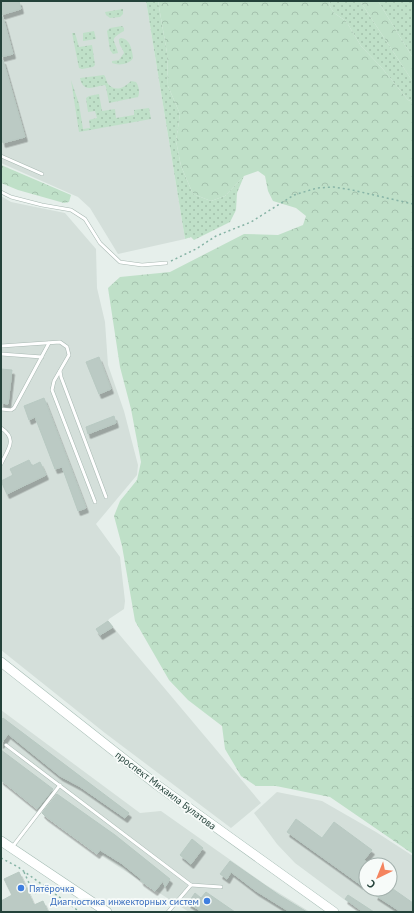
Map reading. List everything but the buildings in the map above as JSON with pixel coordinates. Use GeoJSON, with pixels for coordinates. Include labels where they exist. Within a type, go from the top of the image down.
{"type":"FeatureCollection","features":[{"type":"Feature","properties":{"kind":"street","name":"проспект Михаила Булатова"},"geometry":{"type":"LineString","coordinates":[[1,662],[157,785],[334,912]]}},
{"type":"Feature","properties":{"kind":"street"},"geometry":{"type":"LineString","coordinates":[[1,842],[107,912]]}},
{"type":"Feature","properties":{"kind":"lane"},"geometry":{"type":"LineString","coordinates":[[1,156],[42,174]]}},
{"type":"Feature","properties":{"kind":"lane"},"geometry":{"type":"LineString","coordinates":[[1,192],[11,197],[42,205],[71,210],[85,220],[100,243],[120,262],[142,265],[166,263]]}},
{"type":"Feature","properties":{"kind":"lane"},"geometry":{"type":"LineString","coordinates":[[1,346],[60,342],[67,346],[70,355],[54,381],[52,390],[95,502]]}},
{"type":"Feature","properties":{"kind":"lane"},"geometry":{"type":"LineString","coordinates":[[1,409],[11,410],[14,408],[49,343]]}},
{"type":"Feature","properties":{"kind":"lane"},"geometry":{"type":"LineString","coordinates":[[1,354],[42,356]]}},
{"type":"Feature","properties":{"kind":"lane"},"geometry":{"type":"LineString","coordinates":[[60,370],[61,377],[106,497]]}},
{"type":"Feature","properties":{"kind":"lane"},"geometry":{"type":"LineString","coordinates":[[1,428],[7,432],[11,438],[10,445],[1,464]]}},
{"type":"Feature","properties":{"kind":"lane"},"geometry":{"type":"LineString","coordinates":[[6,745],[191,884],[221,887]]}},
{"type":"Feature","properties":{"kind":"lane"},"geometry":{"type":"LineString","coordinates":[[12,848],[60,785]]}},
{"type":"Feature","properties":{"kind":"lane"},"geometry":{"type":"LineString","coordinates":[[168,912],[191,884]]}},
{"type":"Feature","properties":{"kind":"path"},"geometry":{"type":"LineString","coordinates":[[166,263],[196,249],[216,236],[251,222],[294,195],[317,188],[334,187],[413,204]]}},
{"type":"Feature","properties":{"kind":"path"},"geometry":{"type":"LineString","coordinates":[[1,858],[23,871],[80,912]]}},
{"type":"Feature","properties":{"kind":"path"},"geometry":{"type":"LineString","coordinates":[[23,871],[34,894],[47,888]]}},
{"type":"Feature","properties":{"kind":"shaded area"},"geometry":{"type":"Polygon","coordinates":[[[1,1],[146,1],[185,239],[118,254],[90,208],[78,197],[1,163],[1,1]]]}},
{"type":"Feature","properties":{"kind":"shaded area"},"geometry":{"type":"Polygon","coordinates":[[[1,196],[11,202],[65,213],[96,249],[97,288],[105,322],[108,365],[124,411],[138,465],[137,475],[96,524],[120,557],[125,601],[124,609],[108,621],[261,803],[231,828],[105,733],[1,650],[1,196]]]}},
{"type":"Feature","properties":{"kind":"shaded area"},"geometry":{"type":"Polygon","coordinates":[[[1,710],[140,813],[161,811],[266,885],[310,912],[189,912],[97,853],[1,780],[1,710]]]}},
{"type":"Feature","properties":{"kind":"shaded area"},"geometry":{"type":"Polygon","coordinates":[[[277,792],[322,801],[376,832],[413,856],[413,912],[361,912],[295,863],[277,844],[254,813],[277,792]]]}},
{"type":"Feature","properties":{"kind":"green space"},"geometry":{"type":"Polygon","coordinates":[[[146,1],[158,1],[167,53],[168,86],[180,114],[176,141],[181,166],[193,194],[211,201],[225,196],[244,176],[237,193],[236,210],[230,222],[194,240],[191,237],[185,239],[146,1]]]}},
{"type":"Feature","properties":{"kind":"green space"},"geometry":{"type":"Polygon","coordinates":[[[158,1],[330,1],[329,5],[334,13],[346,21],[361,46],[382,68],[408,100],[413,102],[413,854],[330,797],[276,786],[256,786],[241,776],[225,749],[222,726],[188,700],[169,680],[135,621],[122,546],[114,516],[120,501],[137,480],[141,462],[131,409],[120,367],[108,288],[120,277],[170,272],[244,234],[278,235],[303,225],[306,216],[296,208],[273,201],[268,191],[265,176],[258,171],[244,176],[225,196],[211,201],[193,194],[181,166],[176,141],[180,114],[168,86],[167,53],[158,1]]]}},
{"type":"Feature","properties":{"kind":"green space"},"geometry":{"type":"Polygon","coordinates":[[[330,1],[360,1],[413,82],[413,102],[408,100],[382,68],[361,46],[346,21],[334,13],[329,5],[330,1]]]}},
{"type":"Feature","properties":{"kind":"green space"},"geometry":{"type":"Polygon","coordinates":[[[360,1],[378,1],[413,58],[413,82],[360,1]]]}},
{"type":"Feature","properties":{"kind":"green space"},"geometry":{"type":"Polygon","coordinates":[[[378,1],[413,1],[413,58],[378,1]]]}},
{"type":"Feature","properties":{"kind":"green space"},"geometry":{"type":"Polygon","coordinates":[[[123,9],[123,14],[120,17],[110,18],[105,12],[123,9]]]}},
{"type":"Feature","properties":{"kind":"green space"},"geometry":{"type":"Polygon","coordinates":[[[122,26],[124,31],[114,38],[118,53],[113,54],[110,50],[107,31],[110,28],[122,26]]]}},
{"type":"Feature","properties":{"kind":"green space"},"geometry":{"type":"Polygon","coordinates":[[[94,31],[96,39],[83,41],[83,33],[94,31]]]}},
{"type":"Feature","properties":{"kind":"green space"},"geometry":{"type":"Polygon","coordinates":[[[72,33],[75,33],[79,47],[92,45],[95,65],[93,67],[82,69],[79,68],[72,33]]]}},
{"type":"Feature","properties":{"kind":"green space"},"geometry":{"type":"Polygon","coordinates":[[[121,38],[127,40],[131,48],[133,58],[127,63],[115,64],[112,63],[112,61],[119,60],[124,53],[119,43],[119,39],[121,38]]]}},
{"type":"Feature","properties":{"kind":"green space"},"geometry":{"type":"Polygon","coordinates":[[[104,75],[108,84],[117,89],[123,87],[131,81],[136,82],[139,90],[138,97],[109,103],[105,85],[89,88],[83,86],[81,83],[80,78],[104,75]]]}},
{"type":"Feature","properties":{"kind":"green space"},"geometry":{"type":"Polygon","coordinates":[[[71,80],[79,104],[83,129],[90,128],[89,120],[97,118],[95,111],[88,112],[86,98],[99,94],[102,111],[115,109],[116,118],[134,115],[134,110],[149,108],[151,119],[79,132],[71,80]]]}},
{"type":"Feature","properties":{"kind":"green space"},"geometry":{"type":"Polygon","coordinates":[[[1,165],[71,195],[69,202],[64,203],[18,190],[1,183],[1,165]]]}},
{"type":"Feature","properties":{"kind":"place","name":"Пятёрочка"},"geometry":{"type":"Point","coordinates":[21,888]}},
{"type":"Feature","properties":{"kind":"place","name":"Диагностика инжекторных систем"},"geometry":{"type":"Point","coordinates":[207,901]}}]}
